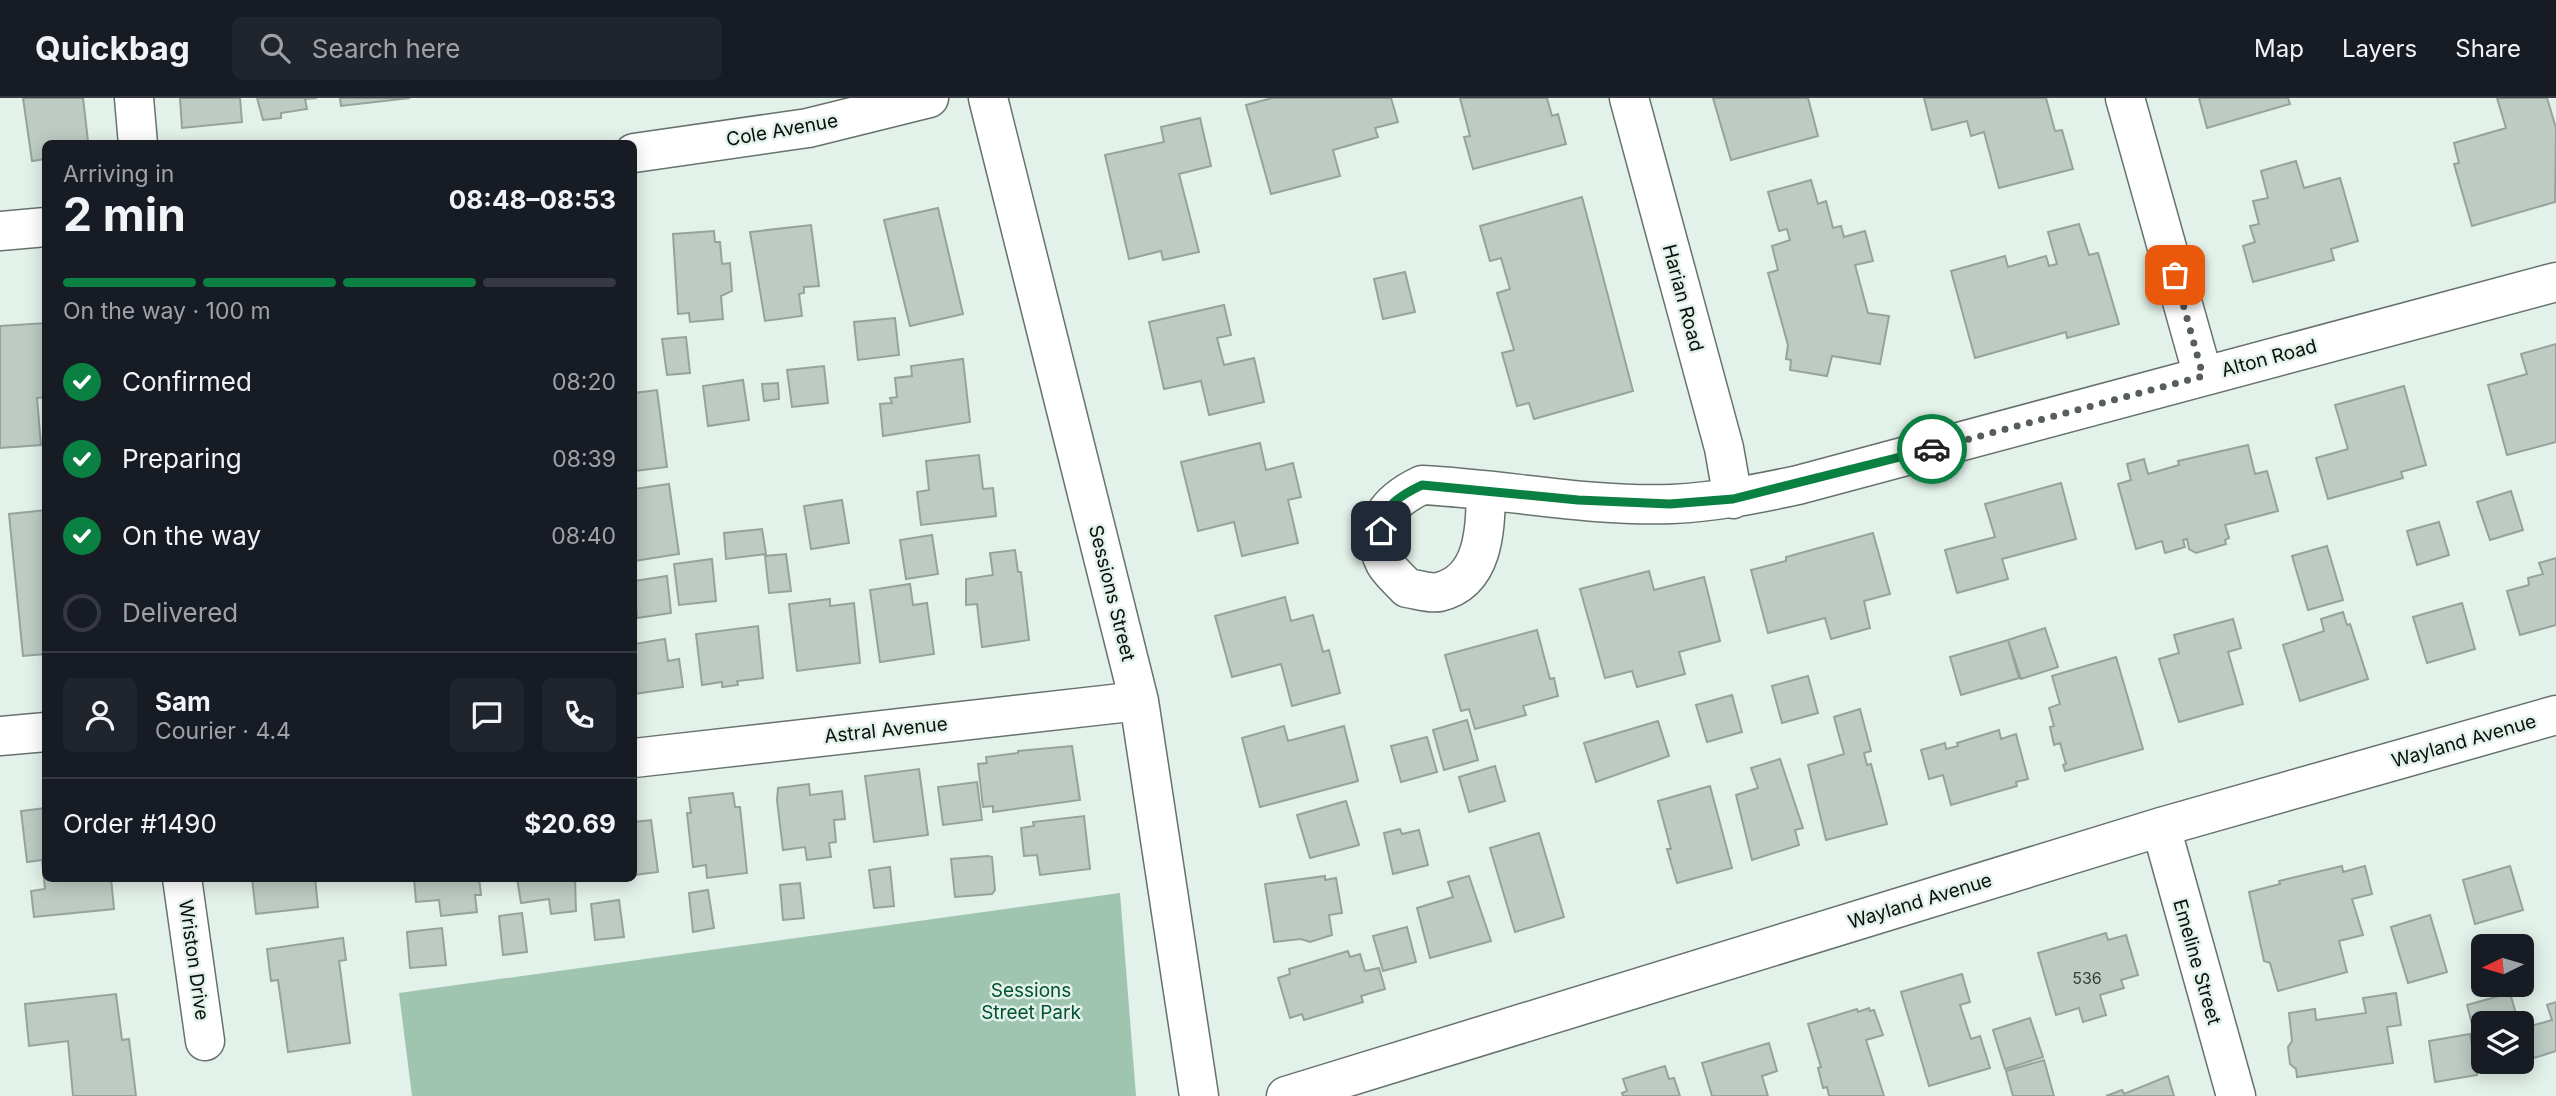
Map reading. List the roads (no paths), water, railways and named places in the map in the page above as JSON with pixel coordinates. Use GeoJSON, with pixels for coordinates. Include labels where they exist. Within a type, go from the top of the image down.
{"type":"FeatureCollection","features":[{"type":"Feature","properties":{"kind":"street"},"geometry":{"type":"LineString","coordinates":[[134,98],[138,140]]}},
{"type":"Feature","properties":{"kind":"street","name":"Cole Avenue"},"geometry":{"type":"LineString","coordinates":[[637,152],[803,113],[929,98]]}},
{"type":"Feature","properties":{"kind":"street","name":"Sessions Street"},"geometry":{"type":"LineString","coordinates":[[988,98],[1139,701],[1199,1096]]}},
{"type":"Feature","properties":{"kind":"street","name":"Harian Road"},"geometry":{"type":"LineString","coordinates":[[1629,98],[1724,448],[1733,499]]}},
{"type":"Feature","properties":{"kind":"street"},"geometry":{"type":"LineString","coordinates":[[2125,98],[2203,376]]}},
{"type":"Feature","properties":{"kind":"street"},"geometry":{"type":"LineString","coordinates":[[0,232],[42,227]]}},
{"type":"Feature","properties":{"kind":"street","name":"Alton Road"},"geometry":{"type":"LineString","coordinates":[[1486,493],[1670,504],[1733,499],[1798,485],[2556,282]]}},
{"type":"Feature","properties":{"kind":"street","name":"Astral Avenue"},"geometry":{"type":"LineString","coordinates":[[637,758],[1139,701]]}},
{"type":"Feature","properties":{"kind":"street","name":"Wayland Avenue"},"geometry":{"type":"LineString","coordinates":[[1286,1096],[2161,827],[2556,715]]}},
{"type":"Feature","properties":{"kind":"street"},"geometry":{"type":"LineString","coordinates":[[0,736],[42,732]]}},
{"type":"Feature","properties":{"kind":"street","name":"Emeline Street"},"geometry":{"type":"LineString","coordinates":[[2161,827],[2236,1096]]}},
{"type":"Feature","properties":{"kind":"street","name":"Wriston Drive"},"geometry":{"type":"LineString","coordinates":[[183,882],[205,1041]]}},
{"type":"Feature","properties":{"kind":"park label","name":"Sessions Street Park"},"geometry":{"type":"Point","coordinates":[1031,1001]}}]}
